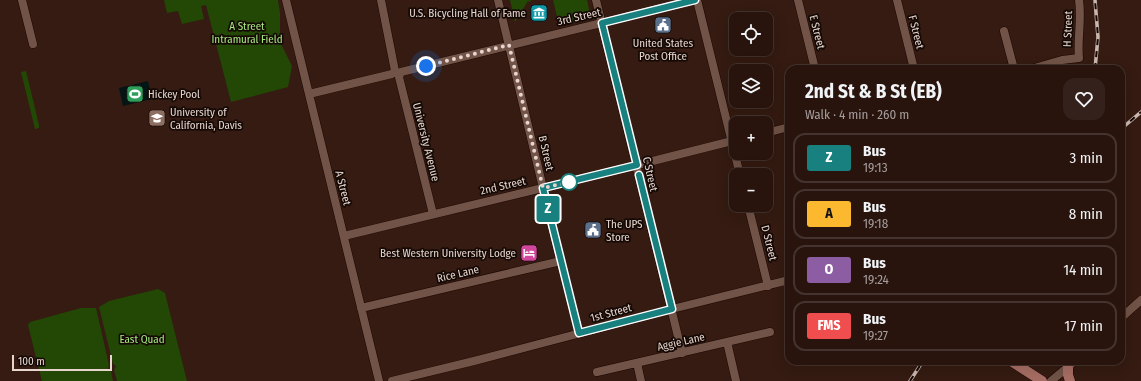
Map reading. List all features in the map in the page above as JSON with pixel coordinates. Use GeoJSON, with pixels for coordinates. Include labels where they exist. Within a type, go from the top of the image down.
{"type":"FeatureCollection","features":[{"type":"Feature","properties":{"kind":"main road"},"geometry":{"type":"LineString","coordinates":[[1017,365],[1042,381]]}},
{"type":"Feature","properties":{"kind":"main road"},"geometry":{"type":"LineString","coordinates":[[1070,381],[1068,375],[1071,365]]}},
{"type":"Feature","properties":{"kind":"street"},"geometry":{"type":"LineString","coordinates":[[22,0],[33,44]]}},
{"type":"Feature","properties":{"kind":"street","name":"A Street"},"geometry":{"type":"LineString","coordinates":[[286,0],[379,381]]}},
{"type":"Feature","properties":{"kind":"street","name":"University Avenue"},"geometry":{"type":"LineString","coordinates":[[381,0],[397,72],[433,214]]}},
{"type":"Feature","properties":{"kind":"street","name":"B Street"},"geometry":{"type":"LineString","coordinates":[[498,0],[560,262],[579,333]]}},
{"type":"Feature","properties":{"kind":"street","name":"C Street"},"geometry":{"type":"LineString","coordinates":[[596,0],[682,353]]}},
{"type":"Feature","properties":{"kind":"street"},"geometry":{"type":"LineString","coordinates":[[696,0],[729,122]]}},
{"type":"Feature","properties":{"kind":"street","name":"3rd Street"},"geometry":{"type":"LineString","coordinates":[[309,94],[696,0]]}},
{"type":"Feature","properties":{"kind":"street","name":"E Street"},"geometry":{"type":"LineString","coordinates":[[798,0],[814,65]]}},
{"type":"Feature","properties":{"kind":"street","name":"F Street"},"geometry":{"type":"LineString","coordinates":[[897,0],[913,65]]}},
{"type":"Feature","properties":{"kind":"street","name":"H Street"},"geometry":{"type":"LineString","coordinates":[[1045,65],[1062,60],[1079,58],[1078,49],[1081,19],[1079,0]]}},
{"type":"Feature","properties":{"kind":"street"},"geometry":{"type":"LineString","coordinates":[[1004,31],[1013,65]]}},
{"type":"Feature","properties":{"kind":"street"},"geometry":{"type":"LineString","coordinates":[[773,131],[785,128]]}},
{"type":"Feature","properties":{"kind":"street","name":"2nd Street"},"geometry":{"type":"LineString","coordinates":[[344,236],[729,142]]}},
{"type":"Feature","properties":{"kind":"street","name":"D Street"},"geometry":{"type":"LineString","coordinates":[[750,212],[768,286]]}},
{"type":"Feature","properties":{"kind":"street","name":"Rice Lane"},"geometry":{"type":"LineString","coordinates":[[361,308],[560,262]]}},
{"type":"Feature","properties":{"kind":"street","name":"1st Street"},"geometry":{"type":"LineString","coordinates":[[396,380],[785,281]]}},
{"type":"Feature","properties":{"kind":"street"},"geometry":{"type":"LineString","coordinates":[[1125,314],[1141,300]]}},
{"type":"Feature","properties":{"kind":"street","name":"Aggie Lane"},"geometry":{"type":"LineString","coordinates":[[597,372],[770,332]]}},
{"type":"Feature","properties":{"kind":"street"},"geometry":{"type":"LineString","coordinates":[[727,342],[736,381]]}},
{"type":"Feature","properties":{"kind":"street"},"geometry":{"type":"LineString","coordinates":[[637,363],[641,381]]}},
{"type":"Feature","properties":{"kind":"street"},"geometry":{"type":"LineString","coordinates":[[1051,381],[1070,365]]}},
{"type":"Feature","properties":{"kind":"green space","name":"A Street Intramural Field"},"geometry":{"type":"Polygon","coordinates":[[[164,0],[278,0],[280,13],[280,38],[282,46],[292,66],[288,87],[231,102],[206,5],[201,6],[204,19],[182,24],[178,11],[167,13],[164,0]]]}},
{"type":"Feature","properties":{"kind":"green space"},"geometry":{"type":"Polygon","coordinates":[[[510,0],[531,0],[530,2],[528,1],[515,22],[510,0]]]}},
{"type":"Feature","properties":{"kind":"green space"},"geometry":{"type":"Polygon","coordinates":[[[553,0],[587,0],[591,18],[559,25],[553,0]]]}},
{"type":"Feature","properties":{"kind":"green space"},"geometry":{"type":"Polygon","coordinates":[[[26,71],[39,125],[39,128],[35,129],[21,72],[26,71]]]}},
{"type":"Feature","properties":{"kind":"green space","name":"East Quad"},"geometry":{"type":"Polygon","coordinates":[[[158,289],[165,293],[187,381],[117,381],[114,370],[116,366],[113,364],[99,307],[109,301],[158,289]]]}},
{"type":"Feature","properties":{"kind":"green space"},"geometry":{"type":"Polygon","coordinates":[[[81,308],[96,308],[109,365],[108,369],[111,371],[113,381],[42,381],[28,325],[30,322],[81,308]]]}},
{"type":"Feature","properties":{"kind":"shaded area","name":"Hickey Pool"},"geometry":{"type":"Polygon","coordinates":[[[148,81],[152,99],[123,106],[119,88],[148,81]]]}},
{"type":"Feature","properties":{"kind":"railway"},"geometry":{"type":"LineString","coordinates":[[1095,0],[1098,37],[1095,65]]}},
{"type":"Feature","properties":{"kind":"railway"},"geometry":{"type":"LineString","coordinates":[[1125,126],[1141,112]]}},
{"type":"Feature","properties":{"kind":"railway"},"geometry":{"type":"LineString","coordinates":[[910,381],[920,365]]}},
{"type":"Feature","properties":{"kind":"bus line","name":"Z"},"geometry":{"type":"LineString","coordinates":[[639,175],[672,309],[579,333],[543,188],[637,165],[614,77],[602,23],[695,0]]}},
{"type":"Feature","properties":{"kind":"place","name":"U.S. Bicycling Hall of Fame"},"geometry":{"type":"Point","coordinates":[539,13]}},
{"type":"Feature","properties":{"kind":"place","name":"United States Post Office"},"geometry":{"type":"Point","coordinates":[663,25]}},
{"type":"Feature","properties":{"kind":"place","name":"Hickey Pool"},"geometry":{"type":"Point","coordinates":[135,94]}},
{"type":"Feature","properties":{"kind":"place","name":"University of California, Davis"},"geometry":{"type":"Point","coordinates":[157,118]}},
{"type":"Feature","properties":{"kind":"place","name":"The UPS Store"},"geometry":{"type":"Point","coordinates":[593,230]}},
{"type":"Feature","properties":{"kind":"place","name":"Best Western University Lodge"},"geometry":{"type":"Point","coordinates":[529,253]}},
{"type":"Feature","properties":{"kind":"route"},"geometry":{"type":"LineString","coordinates":[[426,66],[509,45],[543,188],[569,182]]}}]}
